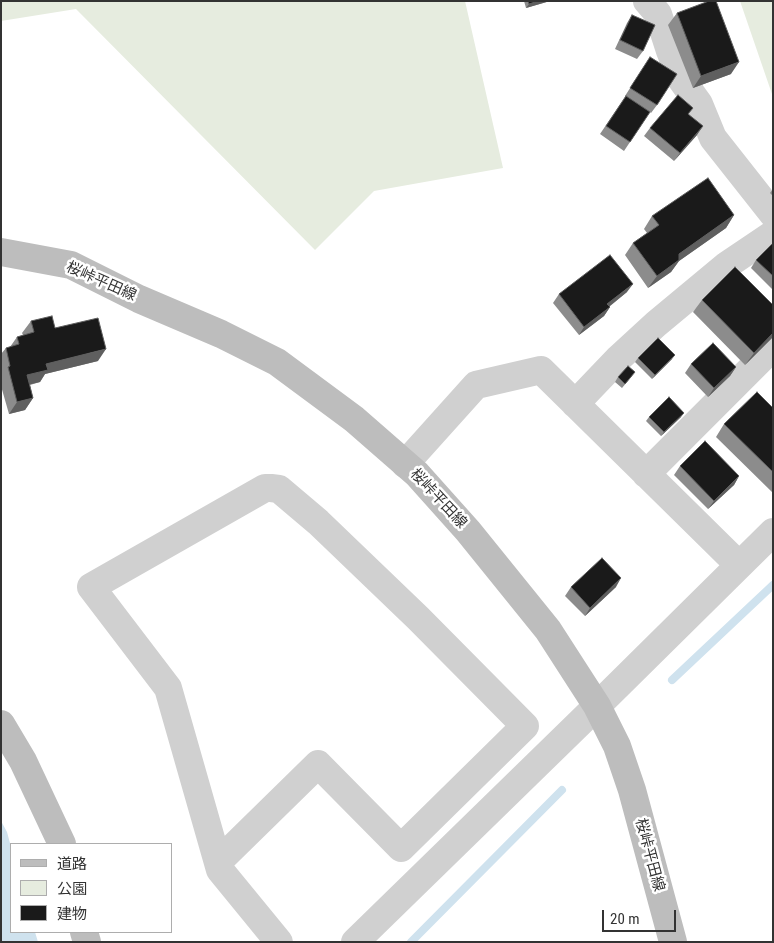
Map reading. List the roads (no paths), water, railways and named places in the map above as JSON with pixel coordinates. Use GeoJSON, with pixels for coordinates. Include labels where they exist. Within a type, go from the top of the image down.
{"type":"FeatureCollection","features":[{"type":"Feature","properties":{"kind":"main road","name":"桜峠平田線"},"geometry":{"type":"LineString","coordinates":[[1,252],[71,265],[139,299],[221,334],[277,362],[354,419],[417,474],[468,531],[548,630],[597,706],[617,746],[632,790],[673,942]]}},
{"type":"Feature","properties":{"kind":"main road"},"geometry":{"type":"LineString","coordinates":[[1,724],[23,761],[62,843]]}},
{"type":"Feature","properties":{"kind":"street"},"geometry":{"type":"LineString","coordinates":[[647,1],[658,14],[681,79],[699,104],[713,138],[773,214]]}},
{"type":"Feature","properties":{"kind":"street"},"geometry":{"type":"LineString","coordinates":[[575,404],[619,358],[656,324],[727,265],[773,234]]}},
{"type":"Feature","properties":{"kind":"street"},"geometry":{"type":"LineString","coordinates":[[646,474],[773,347]]}},
{"type":"Feature","properties":{"kind":"street"},"geometry":{"type":"LineString","coordinates":[[405,464],[476,385],[541,370],[739,565]]}},
{"type":"Feature","properties":{"kind":"street"},"geometry":{"type":"LineString","coordinates":[[218,862],[318,764],[401,848],[525,726],[418,618],[318,522],[279,489],[265,488],[91,587],[168,688],[220,870],[279,942]]}},
{"type":"Feature","properties":{"kind":"street"},"geometry":{"type":"LineString","coordinates":[[355,942],[773,532]]}},
{"type":"Feature","properties":{"kind":"water"},"geometry":{"type":"Polygon","coordinates":[[[1,821],[10,843],[10,933],[35,933],[38,942],[1,942],[1,821]]]}},
{"type":"Feature","properties":{"kind":"waterway"},"geometry":{"type":"LineString","coordinates":[[672,680],[773,585]]}},
{"type":"Feature","properties":{"kind":"waterway"},"geometry":{"type":"LineString","coordinates":[[411,942],[562,790]]}}]}
